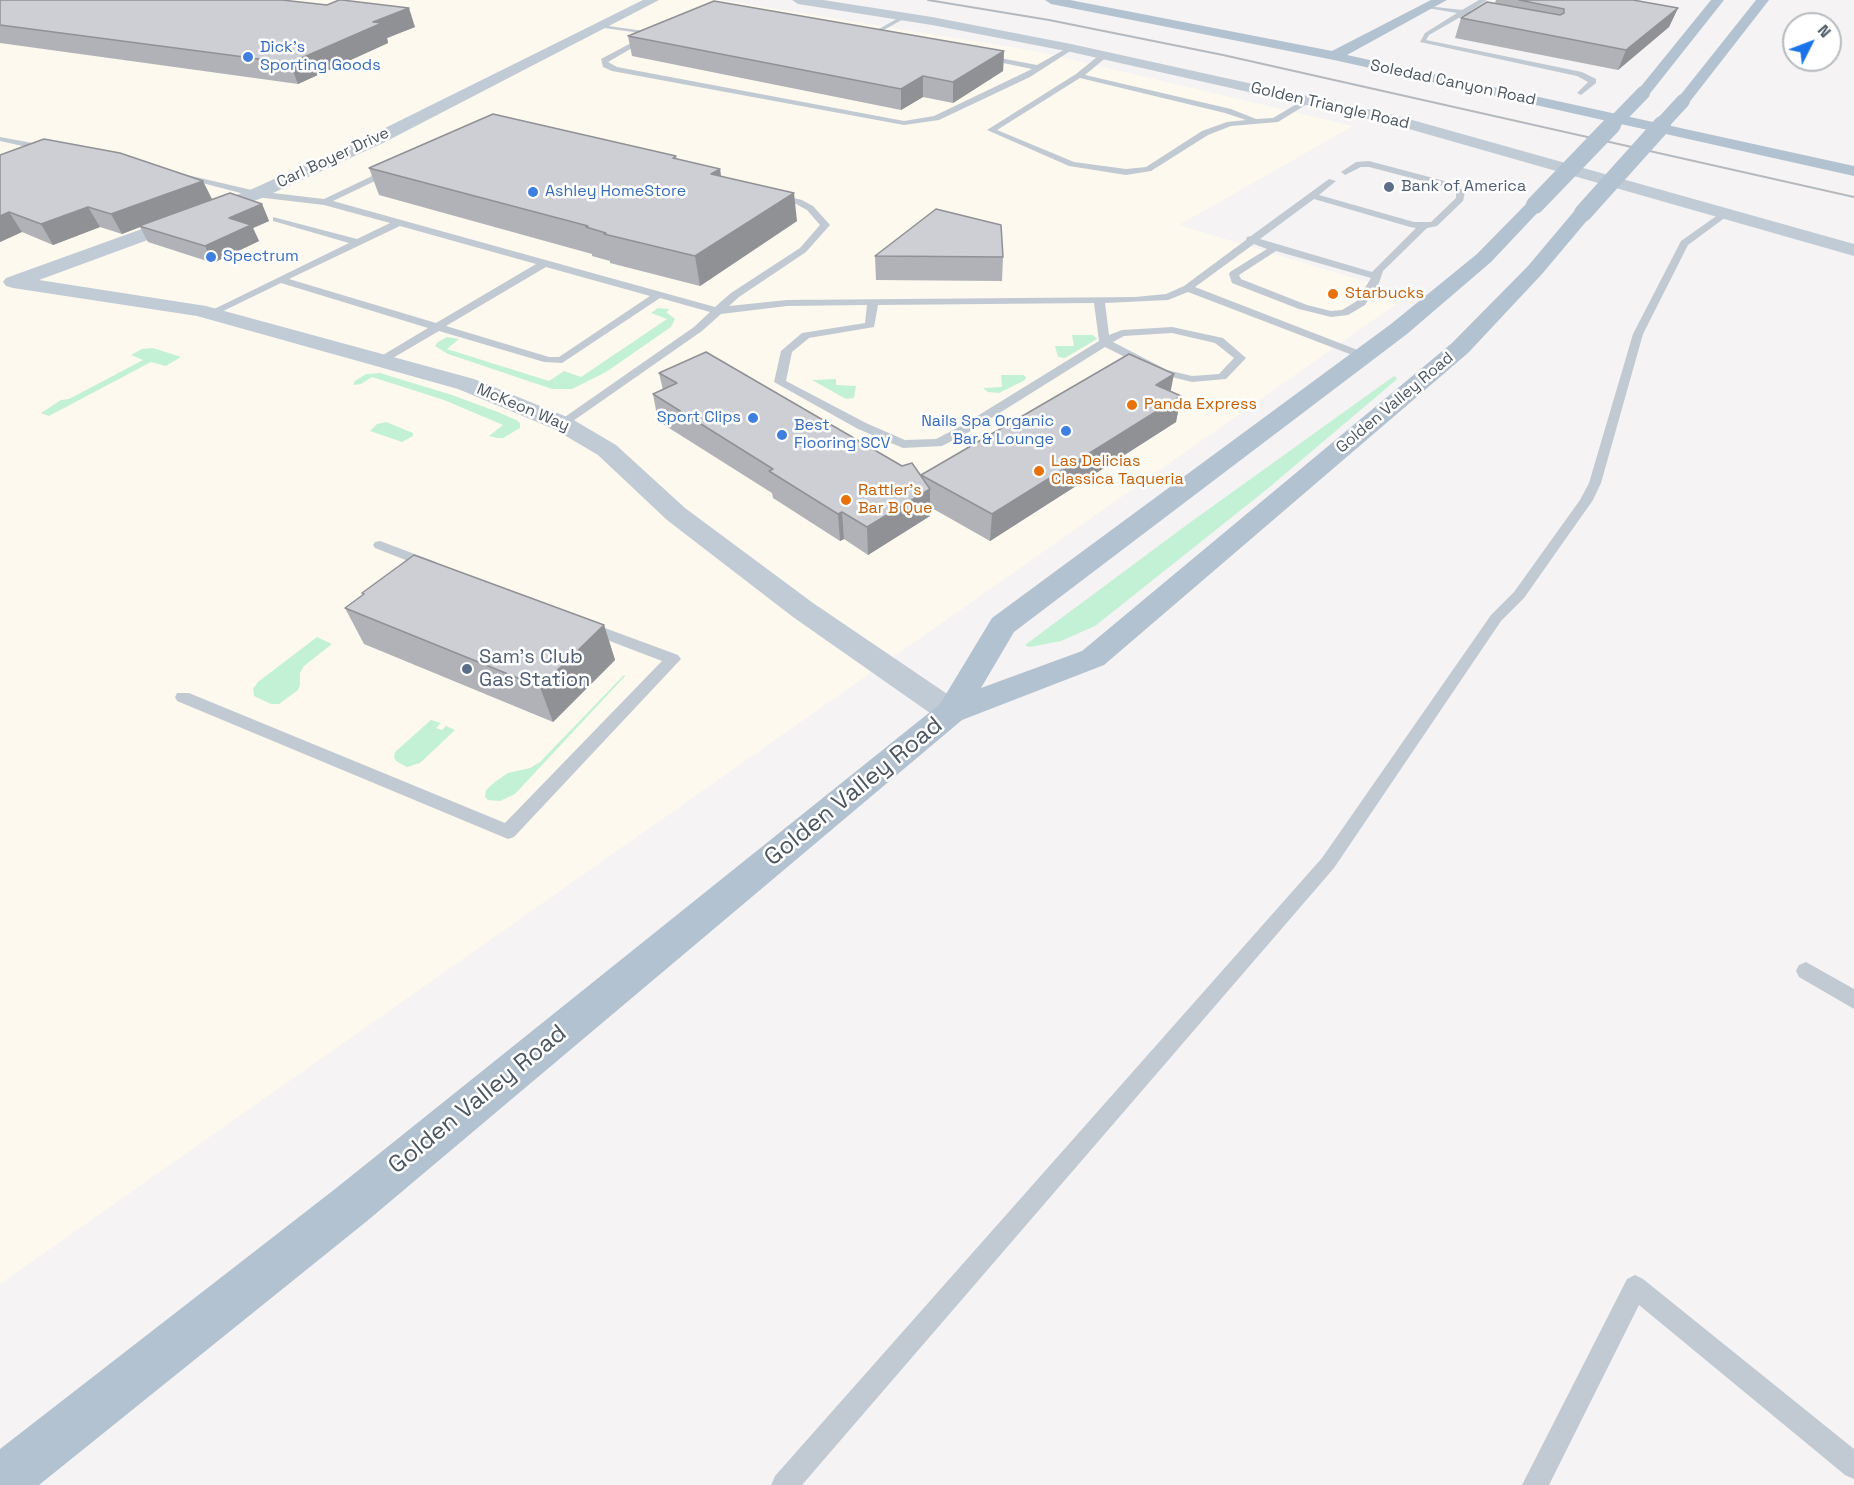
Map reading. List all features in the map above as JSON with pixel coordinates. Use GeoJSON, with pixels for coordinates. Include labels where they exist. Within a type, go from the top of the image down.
{"type":"FeatureCollection","features":[{"type":"Feature","properties":{"kind":"main road","name":"Soledad Canyon Road"},"geometry":{"type":"LineString","coordinates":[[1051,0],[1334,56],[1854,171]]}},
{"type":"Feature","properties":{"kind":"main road","name":"Golden Valley Road"},"geometry":{"type":"LineString","coordinates":[[951,712],[1004,625],[1364,356],[1484,258],[1643,93],[1718,0]]}},
{"type":"Feature","properties":{"kind":"main road","name":"Golden Valley Road"},"geometry":{"type":"LineString","coordinates":[[0,1482],[351,1205],[951,712],[1093,658],[1460,348],[1535,270],[1683,101],[1763,0]]}},
{"type":"Feature","properties":{"kind":"main road"},"geometry":{"type":"LineString","coordinates":[[1334,56],[1435,3]]}},
{"type":"Feature","properties":{"kind":"main road","name":"Soledad Canyon Road"},"geometry":{"type":"LineString","coordinates":[[1307,51],[1331,39],[1356,45],[1389,46],[1392,26]]}},
{"type":"Feature","properties":{"kind":"main road"},"geometry":{"type":"LineString","coordinates":[[1414,52],[1433,58]]}},
{"type":"Feature","properties":{"kind":"main road"},"geometry":{"type":"LineString","coordinates":[[1576,92],[1695,118]]}},
{"type":"Feature","properties":{"kind":"street","name":"Carl Boyer Drive"},"geometry":{"type":"LineString","coordinates":[[7,285],[256,194],[377,139],[653,0]]}},
{"type":"Feature","properties":{"kind":"street","name":"Golden Triangle Road"},"geometry":{"type":"LineString","coordinates":[[798,0],[1071,48],[1308,101],[1511,151],[1854,250]]}},
{"type":"Feature","properties":{"kind":"street","name":"McKeon Way"},"geometry":{"type":"LineString","coordinates":[[7,285],[159,302],[211,313],[466,384],[563,424],[607,450],[676,514],[803,610],[951,712]]}},
{"type":"Feature","properties":{"kind":"lane"},"geometry":{"type":"LineString","coordinates":[[1484,0],[1426,34],[1422,41],[1579,74],[1593,81],[1576,92]]}},
{"type":"Feature","properties":{"kind":"lane"},"geometry":{"type":"LineString","coordinates":[[1435,3],[1474,15]]}},
{"type":"Feature","properties":{"kind":"lane"},"geometry":{"type":"LineString","coordinates":[[871,35],[904,17]]}},
{"type":"Feature","properties":{"kind":"lane"},"geometry":{"type":"LineString","coordinates":[[604,26],[655,33]]}},
{"type":"Feature","properties":{"kind":"lane"},"geometry":{"type":"LineString","coordinates":[[664,27],[604,61],[606,65],[615,69],[904,123],[936,118],[1039,68],[1071,48]]}},
{"type":"Feature","properties":{"kind":"lane"},"geometry":{"type":"LineString","coordinates":[[860,33],[883,37]]}},
{"type":"Feature","properties":{"kind":"lane"},"geometry":{"type":"LineString","coordinates":[[974,54],[1039,68]]}},
{"type":"Feature","properties":{"kind":"lane"},"geometry":{"type":"LineString","coordinates":[[1105,55],[1079,76],[991,130],[1028,148],[1072,164],[1126,172],[1148,169],[1205,133],[1230,124],[1275,120],[1308,101]]}},
{"type":"Feature","properties":{"kind":"lane"},"geometry":{"type":"LineString","coordinates":[[1079,76],[1228,111],[1256,122]]}},
{"type":"Feature","properties":{"kind":"lane"},"geometry":{"type":"LineString","coordinates":[[0,139],[56,150]]}},
{"type":"Feature","properties":{"kind":"lane"},"geometry":{"type":"LineString","coordinates":[[1311,195],[1413,225],[1424,226],[1434,224],[1460,199],[1461,192],[1449,185],[1369,164],[1359,164],[1345,172]]}},
{"type":"Feature","properties":{"kind":"lane"},"geometry":{"type":"LineString","coordinates":[[325,202],[400,166]]}},
{"type":"Feature","properties":{"kind":"lane"},"geometry":{"type":"LineString","coordinates":[[169,174],[256,194],[325,202],[717,311],[787,303],[1099,301],[1168,297],[1188,288],[1250,239],[1332,181]]}},
{"type":"Feature","properties":{"kind":"lane"},"geometry":{"type":"LineString","coordinates":[[563,424],[698,329],[735,295],[803,250],[825,225],[810,207],[799,202],[764,194]]}},
{"type":"Feature","properties":{"kind":"lane"},"geometry":{"type":"LineString","coordinates":[[784,1485],[1328,863],[1496,618],[1519,595],[1586,500],[1594,483],[1638,334],[1684,243],[1725,214]]}},
{"type":"Feature","properties":{"kind":"lane"},"geometry":{"type":"LineString","coordinates":[[276,219],[357,242]]}},
{"type":"Feature","properties":{"kind":"lane"},"geometry":{"type":"LineString","coordinates":[[211,313],[399,222]]}},
{"type":"Feature","properties":{"kind":"lane"},"geometry":{"type":"LineString","coordinates":[[1273,249],[1234,274],[1236,281],[1265,293],[1331,314],[1344,313],[1360,303],[1378,270],[1424,226]]}},
{"type":"Feature","properties":{"kind":"lane"},"geometry":{"type":"LineString","coordinates":[[1250,239],[1273,249],[1375,279]]}},
{"type":"Feature","properties":{"kind":"lane"},"geometry":{"type":"LineString","coordinates":[[382,360],[545,263]]}},
{"type":"Feature","properties":{"kind":"lane"},"geometry":{"type":"LineString","coordinates":[[280,279],[548,360],[562,360],[658,295]]}},
{"type":"Feature","properties":{"kind":"lane"},"geometry":{"type":"LineString","coordinates":[[1188,288],[1364,356]]}},
{"type":"Feature","properties":{"kind":"lane"},"geometry":{"type":"LineString","coordinates":[[1099,301],[1105,342]]}},
{"type":"Feature","properties":{"kind":"lane"},"geometry":{"type":"LineString","coordinates":[[873,302],[870,326],[806,335],[787,351],[780,382],[862,426],[903,444],[938,443],[965,429],[1105,342],[1122,333],[1173,330],[1219,340],[1240,358],[1222,377],[1192,379],[1163,372],[1105,342]]}},
{"type":"Feature","properties":{"kind":"lane"},"geometry":{"type":"LineString","coordinates":[[380,545],[445,571]]}},
{"type":"Feature","properties":{"kind":"lane"},"geometry":{"type":"LineString","coordinates":[[183,697],[507,832],[673,659],[575,621]]}},
{"type":"Feature","properties":{"kind":"lane"},"geometry":{"type":"LineString","coordinates":[[1806,971],[1854,1000]]}},
{"type":"Feature","properties":{"kind":"lane"},"geometry":{"type":"LineString","coordinates":[[1535,1485],[1635,1287],[1854,1466]]}},
{"type":"Feature","properties":{"kind":"shaded area"},"geometry":{"type":"Polygon","coordinates":[[[0,0],[722,0],[1035,51],[1353,126],[1179,225],[1409,295],[0,1284],[0,0]]]}},
{"type":"Feature","properties":{"kind":"green space"},"geometry":{"type":"Polygon","coordinates":[[[658,308],[670,309],[666,312],[675,319],[671,327],[606,372],[572,389],[552,389],[448,354],[435,346],[447,337],[459,339],[447,349],[549,381],[564,371],[581,377],[667,319],[651,313],[658,308]]]}},
{"type":"Feature","properties":{"kind":"green space"},"geometry":{"type":"Polygon","coordinates":[[[1072,335],[1093,335],[1097,339],[1065,358],[1058,357],[1055,346],[1074,346],[1072,335]]]}},
{"type":"Feature","properties":{"kind":"green space"},"geometry":{"type":"Polygon","coordinates":[[[153,348],[181,357],[166,366],[151,362],[49,416],[41,413],[61,400],[69,399],[143,360],[131,355],[142,349],[153,348]]]}},
{"type":"Feature","properties":{"kind":"green space"},"geometry":{"type":"Polygon","coordinates":[[[380,373],[498,412],[516,420],[520,423],[520,428],[503,438],[489,436],[503,425],[444,400],[372,377],[361,384],[353,385],[366,374],[380,373]]]}},
{"type":"Feature","properties":{"kind":"green space"},"geometry":{"type":"Polygon","coordinates":[[[1001,375],[1026,377],[1025,380],[999,393],[988,392],[983,388],[1002,387],[1001,375]]]}},
{"type":"Feature","properties":{"kind":"green space"},"geometry":{"type":"Polygon","coordinates":[[[1394,376],[1396,380],[1266,490],[1095,626],[1061,641],[1030,647],[1025,645],[1188,524],[1394,376]]]}},
{"type":"Feature","properties":{"kind":"green space"},"geometry":{"type":"Polygon","coordinates":[[[836,379],[836,385],[856,386],[854,398],[846,399],[812,380],[836,379]]]}},
{"type":"Feature","properties":{"kind":"green space"},"geometry":{"type":"Polygon","coordinates":[[[386,422],[413,433],[413,436],[402,442],[370,431],[377,424],[386,422]]]}},
{"type":"Feature","properties":{"kind":"green space"},"geometry":{"type":"Polygon","coordinates":[[[317,637],[332,644],[304,666],[300,673],[298,690],[279,704],[271,704],[254,696],[253,689],[258,682],[317,637]]]}},
{"type":"Feature","properties":{"kind":"green space"},"geometry":{"type":"Polygon","coordinates":[[[626,675],[515,794],[500,801],[488,800],[485,797],[486,790],[508,773],[530,768],[540,762],[626,675]]]}},
{"type":"Feature","properties":{"kind":"green space"},"geometry":{"type":"Polygon","coordinates":[[[431,720],[441,723],[436,728],[442,730],[446,726],[455,730],[420,763],[407,767],[396,761],[395,752],[431,720]]]}},
{"type":"Feature","properties":{"kind":"building"},"geometry":{"type":"Polygon","coordinates":[[[0,0],[282,0],[327,5],[342,0],[409,8],[373,22],[382,23],[290,63],[0,25],[0,0]]]}},
{"type":"Feature","properties":{"kind":"building"},"geometry":{"type":"Polygon","coordinates":[[[1519,0],[1633,0],[1678,8],[1626,50],[1461,18],[1487,2],[1560,15],[1564,13],[1564,9],[1519,0]]]}},
{"type":"Feature","properties":{"kind":"building"},"geometry":{"type":"Polygon","coordinates":[[[714,1],[1004,51],[953,82],[923,76],[901,89],[628,36],[714,1]]]}},
{"type":"Feature","properties":{"kind":"building"},"geometry":{"type":"Polygon","coordinates":[[[493,114],[676,156],[673,158],[720,169],[711,174],[794,193],[695,256],[604,234],[606,233],[586,227],[588,226],[369,168],[493,114]]]}},
{"type":"Feature","properties":{"kind":"building"},"geometry":{"type":"Polygon","coordinates":[[[44,139],[120,153],[203,181],[111,214],[88,207],[41,224],[9,212],[0,216],[0,155],[44,139]]]}},
{"type":"Feature","properties":{"kind":"building"},"geometry":{"type":"Polygon","coordinates":[[[230,193],[262,204],[229,218],[251,225],[205,246],[139,226],[230,193]]]}},
{"type":"Feature","properties":{"kind":"building"},"geometry":{"type":"Polygon","coordinates":[[[936,209],[1001,225],[1003,257],[875,256],[936,209]]]}},
{"type":"Feature","properties":{"kind":"building"},"geometry":{"type":"Polygon","coordinates":[[[706,352],[902,466],[912,463],[930,489],[867,527],[842,512],[838,514],[769,471],[773,469],[653,394],[677,383],[659,373],[706,352]]]}},
{"type":"Feature","properties":{"kind":"building"},"geometry":{"type":"Polygon","coordinates":[[[1129,354],[1174,374],[1156,385],[1181,396],[992,514],[921,475],[1129,354]]]}},
{"type":"Feature","properties":{"kind":"building"},"geometry":{"type":"Polygon","coordinates":[[[414,555],[604,625],[540,687],[345,608],[414,555]]]}},
{"type":"Feature","properties":{"kind":"railway"},"geometry":{"type":"LineString","coordinates":[[928,0],[1049,20],[1223,55],[1854,197]]}},
{"type":"Feature","properties":{"kind":"place","name":"Dick's Sporting Goods"},"geometry":{"type":"Point","coordinates":[248,57]}},
{"type":"Feature","properties":{"kind":"place","name":"Bank of America"},"geometry":{"type":"Point","coordinates":[1389,187]}},
{"type":"Feature","properties":{"kind":"place","name":"Ashley HomeStore"},"geometry":{"type":"Point","coordinates":[533,192]}},
{"type":"Feature","properties":{"kind":"place","name":"Spectrum"},"geometry":{"type":"Point","coordinates":[211,257]}},
{"type":"Feature","properties":{"kind":"place","name":"Starbucks"},"geometry":{"type":"Point","coordinates":[1333,294]}},
{"type":"Feature","properties":{"kind":"place","name":"Panda Express"},"geometry":{"type":"Point","coordinates":[1132,405]}},
{"type":"Feature","properties":{"kind":"place","name":"Sport Clips"},"geometry":{"type":"Point","coordinates":[753,418]}},
{"type":"Feature","properties":{"kind":"place","name":"Nails Spa Organic Bar & Lounge"},"geometry":{"type":"Point","coordinates":[1066,431]}},
{"type":"Feature","properties":{"kind":"place","name":"Best Flooring SCV"},"geometry":{"type":"Point","coordinates":[782,435]}},
{"type":"Feature","properties":{"kind":"place","name":"Las Delicias Classica Taqueria"},"geometry":{"type":"Point","coordinates":[1039,471]}},
{"type":"Feature","properties":{"kind":"place","name":"Rattler's Bar B Que"},"geometry":{"type":"Point","coordinates":[846,500]}},
{"type":"Feature","properties":{"kind":"place","name":"Sam's Club Gas Station"},"geometry":{"type":"Point","coordinates":[467,669]}}]}
